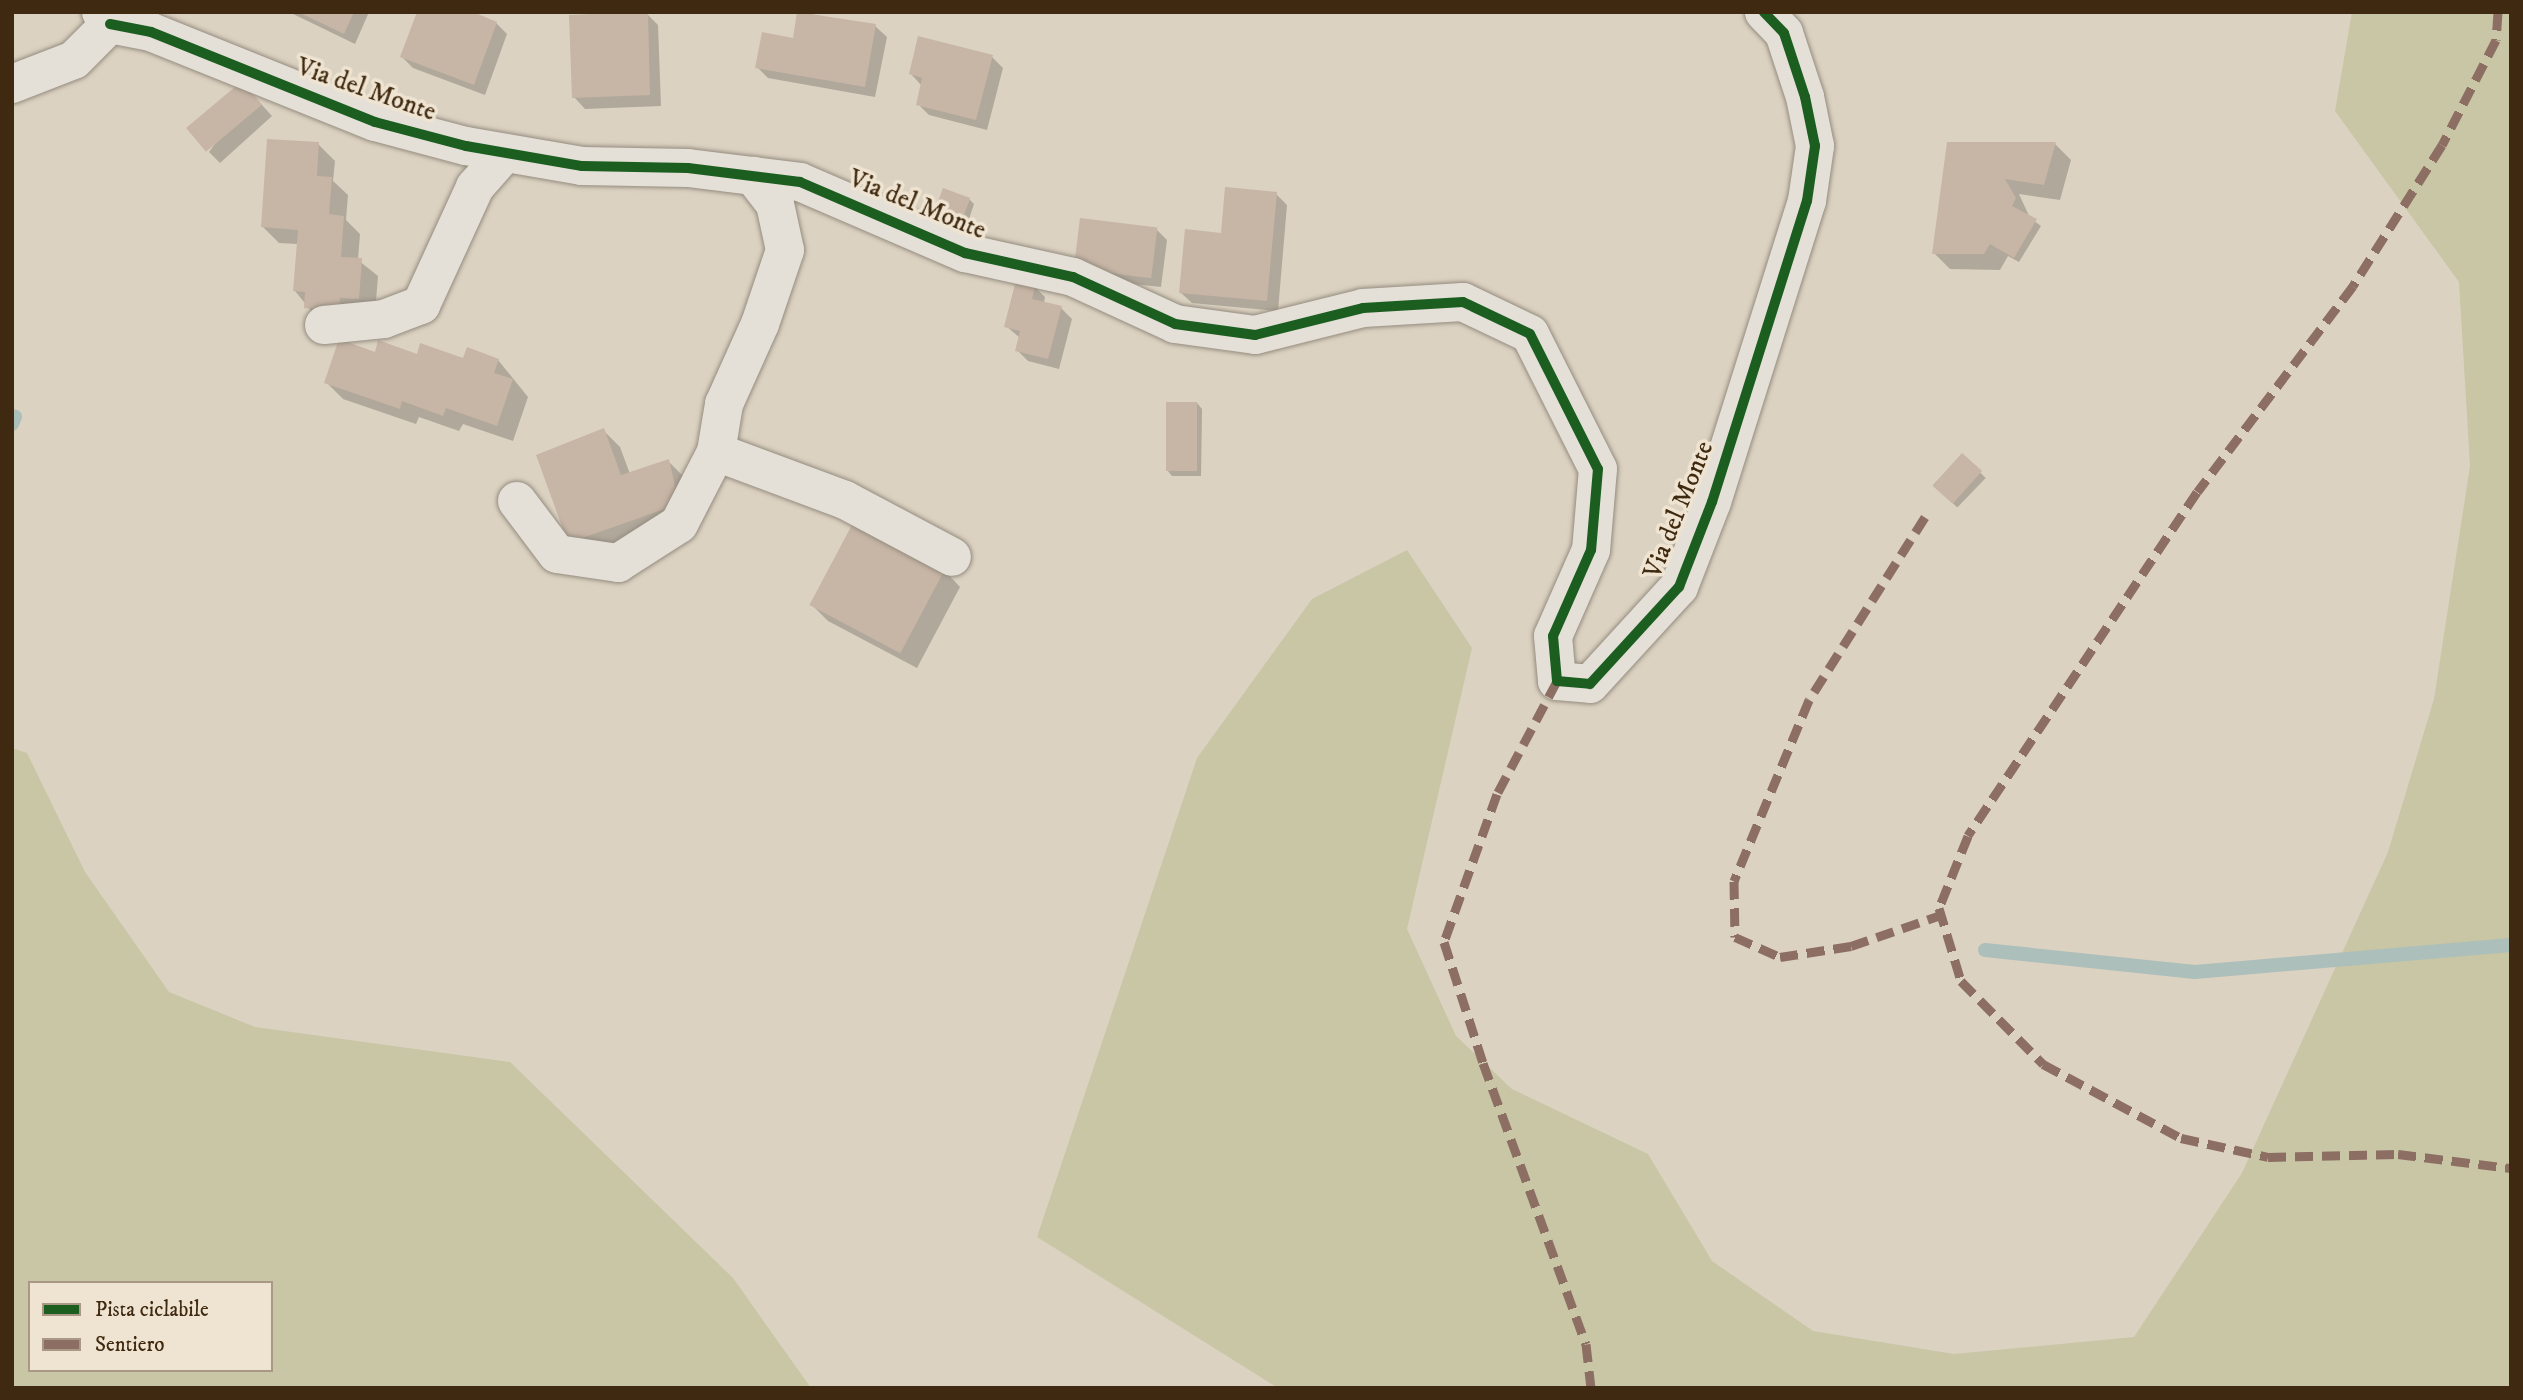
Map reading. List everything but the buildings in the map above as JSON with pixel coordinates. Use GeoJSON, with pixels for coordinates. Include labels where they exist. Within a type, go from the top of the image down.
{"type":"FeatureCollection","features":[{"type":"Feature","properties":{"kind":"street","name":"Via del Monte"},"geometry":{"type":"LineString","coordinates":[[113,16],[375,122],[505,153],[582,166],[688,168],[800,182],[965,253],[1073,277],[1175,324],[1255,335],[1363,308],[1463,302],[1530,334],[1598,469],[1591,550],[1553,636],[1556,681],[1590,684],[1679,587],[1712,502],[1807,201],[1815,146],[1805,97],[1784,33],[1764,12]]}},
{"type":"Feature","properties":{"kind":"street"},"geometry":{"type":"LineString","coordinates":[[12,84],[74,60],[113,16]]}},
{"type":"Feature","properties":{"kind":"street"},"geometry":{"type":"LineString","coordinates":[[324,325],[384,319],[421,305],[474,187],[505,153]]}},
{"type":"Feature","properties":{"kind":"street"},"geometry":{"type":"LineString","coordinates":[[517,501],[557,554],[618,563],[679,524],[716,453],[724,404],[760,324],[785,250],[775,204],[752,176]]}},
{"type":"Feature","properties":{"kind":"street"},"geometry":{"type":"LineString","coordinates":[[716,453],[845,500],[952,557]]}},
{"type":"Feature","properties":{"kind":"shaded area"},"geometry":{"type":"Polygon","coordinates":[[[2352,12],[2511,12],[2511,1388],[1278,1388],[1037,1237],[1197,758],[1312,599],[1407,550],[1472,648],[1407,929],[1456,1036],[1512,1089],[1648,1154],[1712,1261],[1813,1331],[1954,1354],[2134,1337],[2242,1173],[2388,852],[2434,699],[2470,466],[2459,282],[2335,111],[2352,12]]]}},
{"type":"Feature","properties":{"kind":"shaded area"},"geometry":{"type":"Polygon","coordinates":[[[12,748],[27,753],[85,872],[169,992],[255,1027],[510,1062],[733,1278],[811,1388],[12,1388],[12,748]]]}},
{"type":"Feature","properties":{"kind":"waterway"},"geometry":{"type":"LineString","coordinates":[[12,424],[15,417]]}},
{"type":"Feature","properties":{"kind":"waterway"},"geometry":{"type":"LineString","coordinates":[[1985,950],[2195,972],[2511,945]]}},
{"type":"Feature","properties":{"kind":"marked path"},"geometry":{"type":"LineString","coordinates":[[2498,12],[2496,40],[2442,145],[2353,286],[2197,492],[1968,836],[1939,908],[1961,981],[2043,1064],[2181,1138],[2268,1157],[2398,1154],[2511,1168]]}},
{"type":"Feature","properties":{"kind":"marked path"},"geometry":{"type":"LineString","coordinates":[[1925,517],[1809,700],[1734,881],[1735,937],[1780,957],[1851,946],[1941,915]]}},
{"type":"Feature","properties":{"kind":"marked path"},"geometry":{"type":"LineString","coordinates":[[1557,681],[1497,794],[1444,942],[1483,1063],[1586,1344],[1591,1388]]}},
{"type":"Feature","properties":{"kind":"cycle path"},"geometry":{"type":"LineString","coordinates":[[110,24],[151,32],[375,122],[466,146],[582,166],[688,168],[800,182],[965,253],[1073,277],[1175,324],[1255,335],[1363,308],[1463,302],[1530,334],[1598,469],[1591,550],[1553,636],[1557,681],[1590,684],[1679,587],[1712,502],[1807,201],[1815,146],[1805,97],[1784,33],[1764,12]]}}]}
